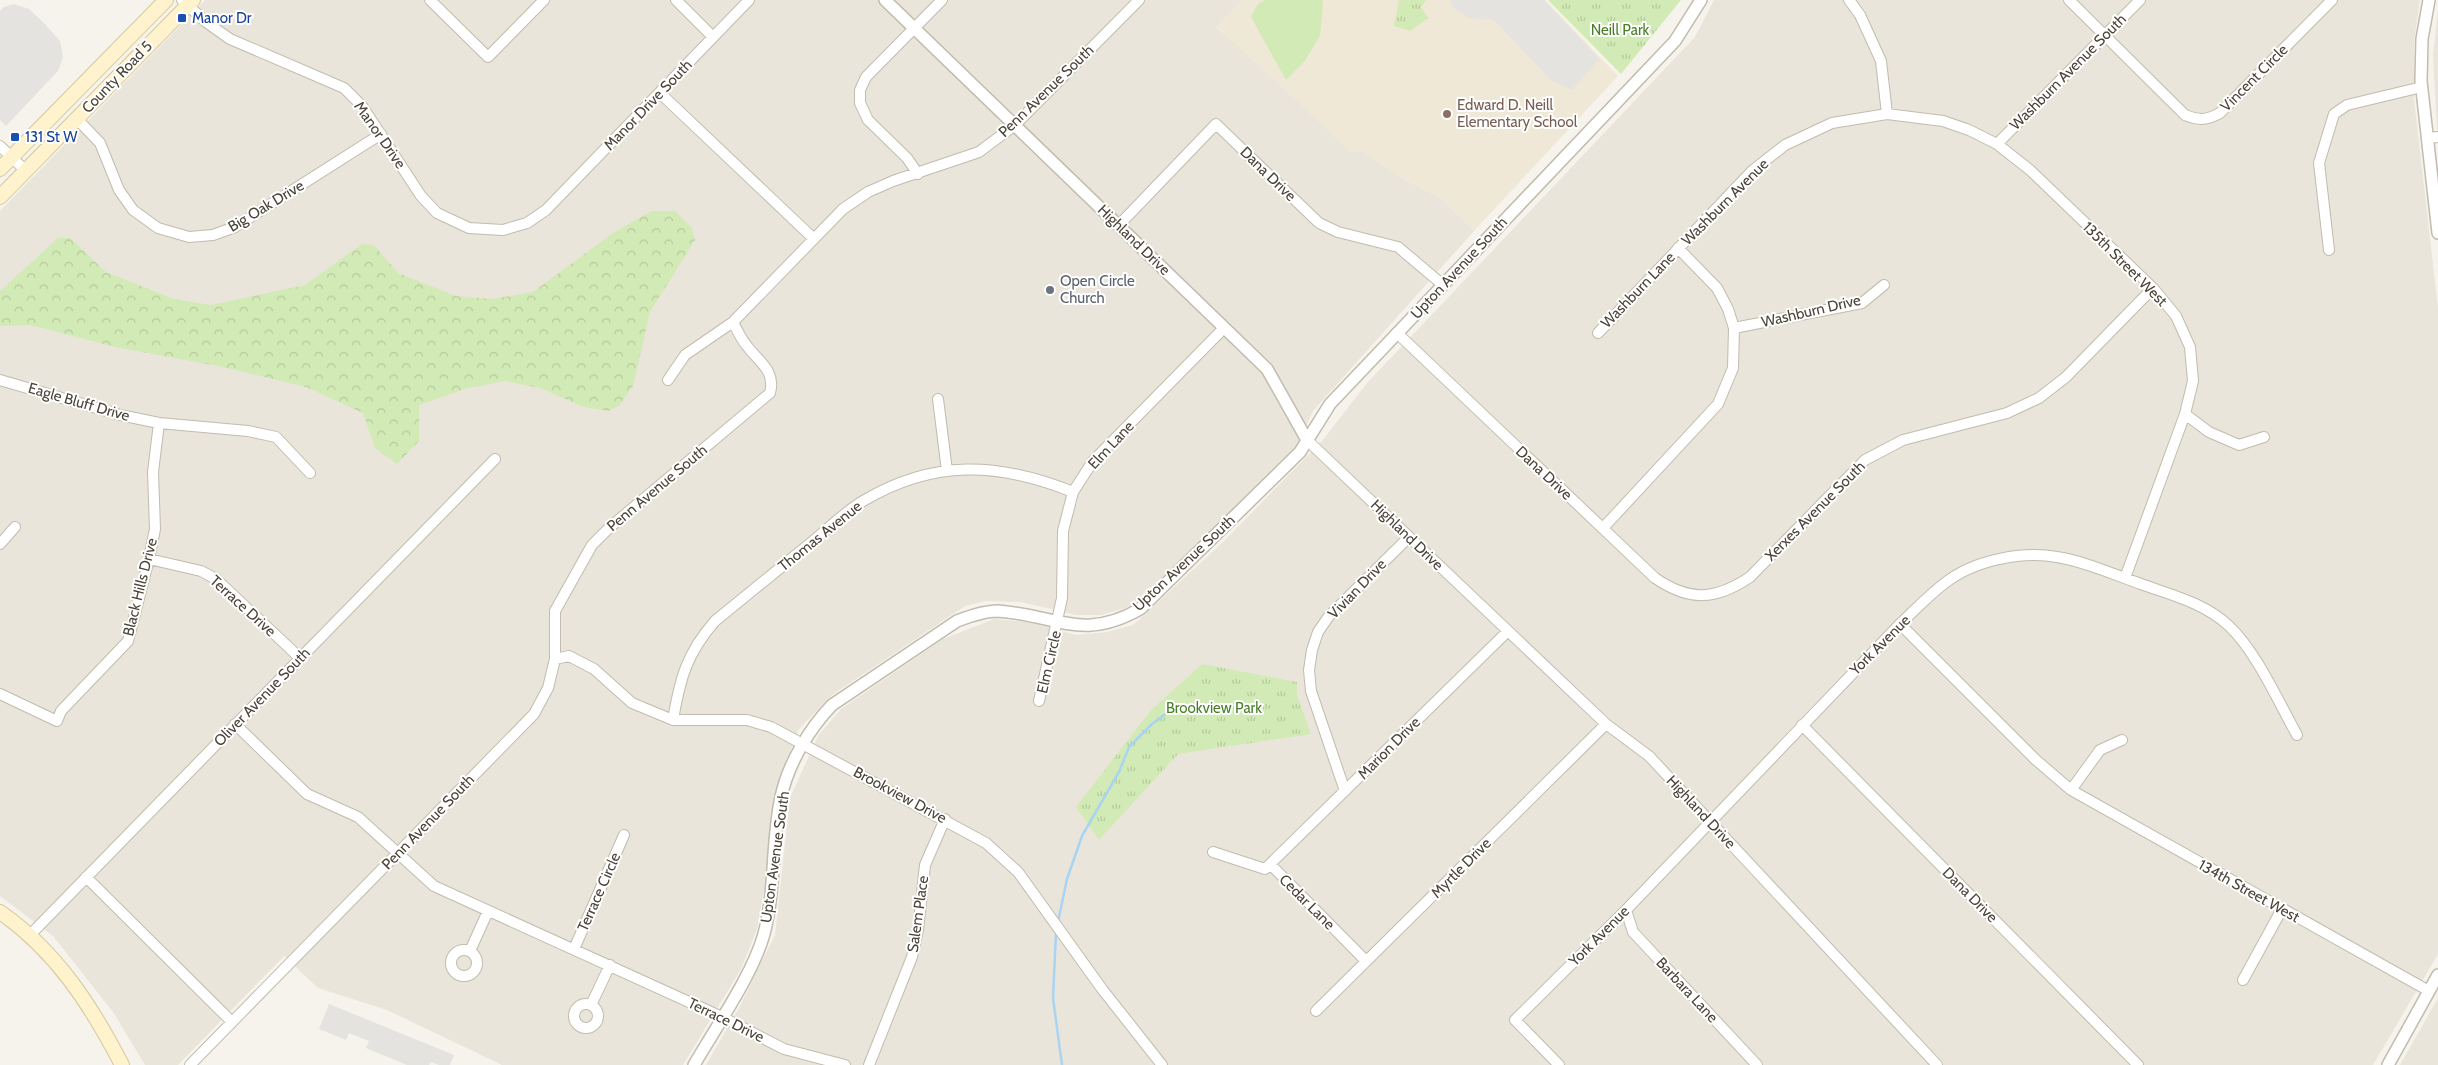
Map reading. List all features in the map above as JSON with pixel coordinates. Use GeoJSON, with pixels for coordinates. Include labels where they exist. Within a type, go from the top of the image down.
{"type":"FeatureCollection","features":[{"type":"Feature","properties":{"kind":"main road","name":"County Road 5"},"geometry":{"type":"LineString","coordinates":[[0,169],[166,0]]}},
{"type":"Feature","properties":{"kind":"main road","name":"County Road 5"},"geometry":{"type":"LineString","coordinates":[[0,197],[77,119],[187,2]]}},
{"type":"Feature","properties":{"kind":"main road"},"geometry":{"type":"LineString","coordinates":[[0,912],[30,935],[79,990],[99,1020],[122,1065]]}},
{"type":"Feature","properties":{"kind":"street"},"geometry":{"type":"LineString","coordinates":[[430,0],[488,57],[544,0]]}},
{"type":"Feature","properties":{"kind":"street"},"geometry":{"type":"LineString","coordinates":[[676,0],[713,37]]}},
{"type":"Feature","properties":{"kind":"street","name":"Manor Drive South"},"geometry":{"type":"LineString","coordinates":[[546,210],[749,0]]}},
{"type":"Feature","properties":{"kind":"street","name":"Highland Drive"},"geometry":{"type":"LineString","coordinates":[[885,0],[1267,369],[1307,440],[1606,724],[1649,756],[1937,1065]]}},
{"type":"Feature","properties":{"kind":"street"},"geometry":{"type":"LineString","coordinates":[[918,174],[907,158],[868,120],[860,103],[860,90],[866,78],[942,0]]}},
{"type":"Feature","properties":{"kind":"street","name":"Penn Avenue South"},"geometry":{"type":"LineString","coordinates":[[190,1065],[534,714],[548,688],[555,659],[556,611],[592,545],[609,528],[770,393],[773,383],[770,372],[747,347],[733,322],[843,209],[868,192],[893,181],[979,152],[1015,125],[1139,0]]}},
{"type":"Feature","properties":{"kind":"street","name":"Upton Avenue South"},"geometry":{"type":"LineString","coordinates":[[694,1065],[753,963],[764,935],[770,905],[781,798],[788,775],[816,721],[832,705],[957,620],[976,614],[997,611],[1084,626],[1102,625],[1121,619],[1140,608],[1300,452],[1330,404],[1674,41],[1701,0]]}},
{"type":"Feature","properties":{"kind":"street"},"geometry":{"type":"LineString","coordinates":[[1849,0],[1860,15],[1881,61],[1887,114]]}},
{"type":"Feature","properties":{"kind":"street","name":"Vincent Circle"},"geometry":{"type":"LineString","coordinates":[[2070,0],[2185,115],[2196,120],[2207,120],[2220,113],[2332,0]]}},
{"type":"Feature","properties":{"kind":"street","name":"Washburn Avenue South"},"geometry":{"type":"LineString","coordinates":[[1997,144],[2140,0]]}},
{"type":"Feature","properties":{"kind":"street"},"geometry":{"type":"LineString","coordinates":[[2429,0],[2422,39],[2422,87],[2433,138],[2438,232]]}},
{"type":"Feature","properties":{"kind":"street","name":"Manor Drive"},"geometry":{"type":"LineString","coordinates":[[187,2],[206,22],[230,40],[344,88],[362,106],[421,196],[437,213],[469,228],[503,230],[527,223],[546,210]]}},
{"type":"Feature","properties":{"kind":"street"},"geometry":{"type":"LineString","coordinates":[[2329,250],[2319,163],[2334,114],[2347,105],[2422,87]]}},
{"type":"Feature","properties":{"kind":"street"},"geometry":{"type":"LineString","coordinates":[[660,93],[814,239]]}},
{"type":"Feature","properties":{"kind":"street","name":"Washburn Avenue"},"geometry":{"type":"LineString","coordinates":[[1678,248],[1752,171],[1785,145],[1832,124],[1887,114],[1942,121],[1969,130],[1997,144]]}},
{"type":"Feature","properties":{"kind":"street","name":"Big Oak Drive"},"geometry":{"type":"LineString","coordinates":[[77,119],[100,143],[120,190],[133,210],[158,228],[189,237],[213,235],[235,227],[381,134]]}},
{"type":"Feature","properties":{"kind":"street","name":"Dana Drive"},"geometry":{"type":"LineString","coordinates":[[1119,225],[1216,124],[1319,223],[1338,232],[1398,246],[1443,285]]}},
{"type":"Feature","properties":{"kind":"street","name":"135th Street West"},"geometry":{"type":"LineString","coordinates":[[1997,144],[2030,170],[2152,288],[2176,316],[2190,347],[2193,381],[2185,414],[2125,578]]}},
{"type":"Feature","properties":{"kind":"street"},"geometry":{"type":"LineString","coordinates":[[0,146],[26,171]]}},
{"type":"Feature","properties":{"kind":"street"},"geometry":{"type":"LineString","coordinates":[[1602,528],[1718,404],[1733,368],[1734,328],[1728,309],[1717,288],[1678,248]]}},
{"type":"Feature","properties":{"kind":"street","name":"Washburn Lane"},"geometry":{"type":"LineString","coordinates":[[1598,333],[1678,248]]}},
{"type":"Feature","properties":{"kind":"street","name":"Washburn Drive"},"geometry":{"type":"LineString","coordinates":[[1734,328],[1862,303],[1884,285]]}},
{"type":"Feature","properties":{"kind":"street","name":"Xerxes Avenue South"},"geometry":{"type":"LineString","coordinates":[[1671,589],[1701,596],[1730,590],[1750,577],[1865,460],[1903,440],[2007,413],[2040,398],[2066,378],[2152,288]]}},
{"type":"Feature","properties":{"kind":"street"},"geometry":{"type":"LineString","coordinates":[[668,380],[685,355],[733,322]]}},
{"type":"Feature","properties":{"kind":"street","name":"Elm Lane"},"geometry":{"type":"LineString","coordinates":[[1058,622],[1062,598],[1062,531],[1073,492],[1093,461],[1224,328]]}},
{"type":"Feature","properties":{"kind":"street","name":"Dana Drive"},"geometry":{"type":"LineString","coordinates":[[1397,333],[1655,578],[1671,589]]}},
{"type":"Feature","properties":{"kind":"street","name":"Eagle Bluff Drive"},"geometry":{"type":"LineString","coordinates":[[0,380],[120,415],[159,423],[248,431],[276,437],[310,473]]}},
{"type":"Feature","properties":{"kind":"street"},"geometry":{"type":"LineString","coordinates":[[938,399],[947,470]]}},
{"type":"Feature","properties":{"kind":"street"},"geometry":{"type":"LineString","coordinates":[[2185,414],[2209,432],[2238,445],[2264,437]]}},
{"type":"Feature","properties":{"kind":"street","name":"Black Hills Drive"},"geometry":{"type":"LineString","coordinates":[[0,694],[56,721],[61,710],[128,641],[155,529],[153,472],[159,423]]}},
{"type":"Feature","properties":{"kind":"street","name":"Oliver Avenue South"},"geometry":{"type":"LineString","coordinates":[[30,935],[495,459]]}},
{"type":"Feature","properties":{"kind":"street","name":"Thomas Avenue"},"geometry":{"type":"LineString","coordinates":[[673,720],[679,684],[686,661],[699,639],[715,620],[862,502],[900,482],[947,470],[980,469],[1013,472],[1041,479],[1073,492]]}},
{"type":"Feature","properties":{"kind":"street"},"geometry":{"type":"LineString","coordinates":[[0,544],[15,527]]}},
{"type":"Feature","properties":{"kind":"street","name":"Vivian Drive"},"geometry":{"type":"LineString","coordinates":[[1345,791],[1311,691],[1309,670],[1312,650],[1318,632],[1329,616],[1409,537]]}},
{"type":"Feature","properties":{"kind":"street","name":"York Avenue"},"geometry":{"type":"LineString","coordinates":[[1559,1065],[1515,1020],[1626,910],[1900,624],[1946,582],[1971,568],[2001,559],[2030,556],[2058,557],[2125,578],[2200,606],[2229,626],[2248,649],[2297,736]]}},
{"type":"Feature","properties":{"kind":"street","name":"Terrace Drive"},"geometry":{"type":"LineString","coordinates":[[149,559],[200,571],[216,578],[300,658]]}},
{"type":"Feature","properties":{"kind":"street","name":"Elm Circle"},"geometry":{"type":"LineString","coordinates":[[1040,701],[1058,622]]}},
{"type":"Feature","properties":{"kind":"street","name":"134th Street West"},"geometry":{"type":"LineString","coordinates":[[1900,624],[2036,760],[2070,790],[2429,991]]}},
{"type":"Feature","properties":{"kind":"street","name":"Marion Drive"},"geometry":{"type":"LineString","coordinates":[[1270,865],[1508,631]]}},
{"type":"Feature","properties":{"kind":"street","name":"Brookview Drive"},"geometry":{"type":"LineString","coordinates":[[555,659],[569,656],[577,660],[594,669],[632,703],[673,720],[747,720],[771,727],[945,819],[986,843],[1018,872],[1102,989],[1162,1065]]}},
{"type":"Feature","properties":{"kind":"street","name":"Terrace Drive"},"geometry":{"type":"LineString","coordinates":[[235,724],[308,794],[358,817],[434,886],[722,1017],[784,1049],[845,1065]]}},
{"type":"Feature","properties":{"kind":"street","name":"Myrtle Drive"},"geometry":{"type":"LineString","coordinates":[[1316,1011],[1606,724]]}},
{"type":"Feature","properties":{"kind":"street","name":"Dana Drive"},"geometry":{"type":"LineString","coordinates":[[1802,725],[2138,1065]]}},
{"type":"Feature","properties":{"kind":"street"},"geometry":{"type":"LineString","coordinates":[[2070,790],[2100,750],[2122,740]]}},
{"type":"Feature","properties":{"kind":"street","name":"Salem Place"},"geometry":{"type":"LineString","coordinates":[[869,1065],[912,957],[918,930],[925,866],[945,819]]}},
{"type":"Feature","properties":{"kind":"street","name":"Terrace Circle"},"geometry":{"type":"LineString","coordinates":[[574,949],[624,836]]}},
{"type":"Feature","properties":{"kind":"street","name":"Cedar Lane"},"geometry":{"type":"LineString","coordinates":[[1213,852],[1265,869],[1270,865],[1366,961]]}},
{"type":"Feature","properties":{"kind":"street"},"geometry":{"type":"LineString","coordinates":[[86,877],[232,1022]]}},
{"type":"Feature","properties":{"kind":"street","name":"Barbara Lane"},"geometry":{"type":"LineString","coordinates":[[1626,910],[1633,932],[1757,1065]]}},
{"type":"Feature","properties":{"kind":"street"},"geometry":{"type":"LineString","coordinates":[[2243,980],[2282,910]]}},
{"type":"Feature","properties":{"kind":"street"},"geometry":{"type":"LineString","coordinates":[[470,951],[488,911]]}},
{"type":"Feature","properties":{"kind":"street"},"geometry":{"type":"LineString","coordinates":[[592,1005],[610,966]]}},
{"type":"Feature","properties":{"kind":"street"},"geometry":{"type":"LineString","coordinates":[[2388,1065],[2438,975]]}},
{"type":"Feature","properties":{"kind":"shaded area"},"geometry":{"type":"Polygon","coordinates":[[[205,0],[1242,0],[1216,27],[1363,152],[1406,180],[1439,197],[1474,231],[1313,411],[1290,461],[1129,607],[1101,615],[1076,615],[1021,602],[986,601],[965,606],[832,695],[799,729],[779,779],[769,862],[757,929],[741,969],[683,1065],[502,1065],[387,1010],[318,988],[284,956],[178,1065],[145,1065],[113,1012],[53,936],[0,896],[0,211],[205,0]]]}},
{"type":"Feature","properties":{"kind":"shaded area","name":"Edward D. Neill Elementary School"},"geometry":{"type":"Polygon","coordinates":[[[1242,0],[1545,0],[1618,76],[1474,231],[1439,197],[1406,180],[1363,152],[1351,152],[1216,26],[1242,0]]]}},
{"type":"Feature","properties":{"kind":"shaded area"},"geometry":{"type":"Polygon","coordinates":[[[1450,0],[1544,0],[1599,59],[1572,90],[1552,81],[1494,20],[1469,18],[1456,10],[1450,0]]]}},
{"type":"Feature","properties":{"kind":"shaded area"},"geometry":{"type":"Polygon","coordinates":[[[1714,0],[2420,0],[2414,42],[2414,99],[2438,308],[2438,954],[2373,1065],[706,1065],[739,1008],[775,935],[790,798],[818,736],[841,709],[943,639],[994,619],[1027,622],[1076,635],[1107,632],[1133,625],[1222,543],[1322,441],[1367,383],[1695,37],[1714,0]]]}},
{"type":"Feature","properties":{"kind":"shaded area"},"geometry":{"type":"Polygon","coordinates":[[[14,4],[29,9],[45,24],[60,41],[63,57],[58,71],[6,126],[0,120],[0,11],[4,7],[14,4]]]}},
{"type":"Feature","properties":{"kind":"shaded area"},"geometry":{"type":"Polygon","coordinates":[[[2438,10],[2438,147],[2433,56],[2438,10]]]}},
{"type":"Feature","properties":{"kind":"shaded area"},"geometry":{"type":"Polygon","coordinates":[[[2438,998],[2438,1065],[2400,1065],[2404,1058],[2438,998]]]}},
{"type":"Feature","properties":{"kind":"shaded area"},"geometry":{"type":"Polygon","coordinates":[[[329,1004],[454,1055],[450,1065],[439,1065],[431,1062],[429,1065],[407,1065],[366,1048],[369,1041],[349,1033],[346,1040],[319,1029],[329,1004]]]}},
{"type":"Feature","properties":{"kind":"green space"},"geometry":{"type":"Polygon","coordinates":[[[1265,0],[1322,0],[1320,36],[1304,62],[1286,80],[1251,17],[1258,4],[1265,0]]]}},
{"type":"Feature","properties":{"kind":"green space"},"geometry":{"type":"Polygon","coordinates":[[[1399,0],[1426,0],[1421,7],[1428,18],[1410,31],[1394,26],[1399,0]]]}},
{"type":"Feature","properties":{"kind":"green space","name":"Neill Park"},"geometry":{"type":"Polygon","coordinates":[[[1548,0],[1681,0],[1621,74],[1548,0]]]}},
{"type":"Feature","properties":{"kind":"green space"},"geometry":{"type":"Polygon","coordinates":[[[651,211],[675,211],[692,228],[695,240],[650,312],[633,386],[619,406],[608,411],[584,407],[540,388],[505,381],[468,388],[419,405],[419,441],[397,464],[375,448],[363,413],[306,387],[218,366],[115,347],[31,325],[0,326],[0,291],[58,238],[70,238],[106,272],[174,299],[211,305],[305,285],[362,244],[374,245],[398,273],[456,296],[493,299],[533,292],[610,235],[651,211]]]}},
{"type":"Feature","properties":{"kind":"green space","name":"Brookview Park"},"geometry":{"type":"Polygon","coordinates":[[[1202,664],[1297,682],[1297,695],[1311,734],[1178,754],[1099,840],[1076,807],[1151,710],[1202,664]]]}},
{"type":"Feature","properties":{"kind":"waterway"},"geometry":{"type":"LineString","coordinates":[[1058,922],[1067,879],[1082,836],[1119,772],[1129,747],[1152,724],[1172,709],[1205,709]]}},
{"type":"Feature","properties":{"kind":"waterway"},"geometry":{"type":"LineString","coordinates":[[1056,932],[1053,998],[1062,1065]]}},
{"type":"Feature","properties":{"kind":"place","name":"Manor Dr"},"geometry":{"type":"Point","coordinates":[182,18]}},
{"type":"Feature","properties":{"kind":"place","name":"Edward D. Neill Elementary School"},"geometry":{"type":"Point","coordinates":[1447,114]}},
{"type":"Feature","properties":{"kind":"place","name":"131 St W"},"geometry":{"type":"Point","coordinates":[15,137]}},
{"type":"Feature","properties":{"kind":"place","name":"Open Circle Church"},"geometry":{"type":"Point","coordinates":[1050,290]}}]}
